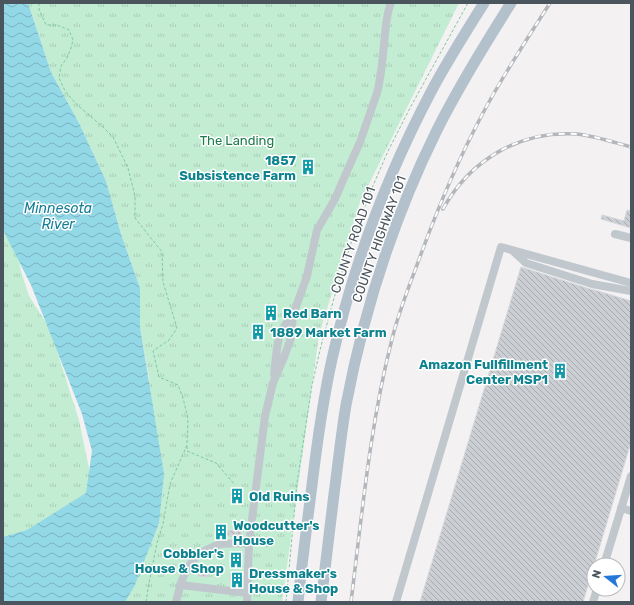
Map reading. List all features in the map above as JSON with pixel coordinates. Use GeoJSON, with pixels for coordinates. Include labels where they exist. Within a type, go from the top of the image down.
{"type":"FeatureCollection","features":[{"type":"Feature","properties":{"kind":"main road","name":"COUNTY ROAD 101"},"geometry":{"type":"LineString","coordinates":[[298,602],[320,421],[332,360],[355,272],[380,201],[420,114],[432,89],[455,49],[484,3]]}},
{"type":"Feature","properties":{"kind":"main road","name":"COUNTY HIGHWAY 101"},"geometry":{"type":"LineString","coordinates":[[321,602],[346,406],[359,347],[376,284],[400,215],[437,131],[473,64],[511,3]]}},
{"type":"Feature","properties":{"kind":"lane"},"geometry":{"type":"LineString","coordinates":[[247,602],[249,544],[265,416],[273,383],[291,338],[293,316],[307,276],[317,230],[335,199],[360,142],[377,93],[383,58],[388,12],[391,3]]}},
{"type":"Feature","properties":{"kind":"lane"},"geometry":{"type":"LineString","coordinates":[[615,234],[631,238]]}},
{"type":"Feature","properties":{"kind":"lane"},"geometry":{"type":"LineString","coordinates":[[396,602],[501,247],[631,283]]}},
{"type":"Feature","properties":{"kind":"lane"},"geometry":{"type":"LineString","coordinates":[[512,250],[526,263],[592,284],[631,291]]}},
{"type":"Feature","properties":{"kind":"lane"},"geometry":{"type":"LineString","coordinates":[[607,557],[631,476]]}},
{"type":"Feature","properties":{"kind":"lane"},"geometry":{"type":"LineString","coordinates":[[622,508],[631,511]]}},
{"type":"Feature","properties":{"kind":"lane"},"geometry":{"type":"LineString","coordinates":[[176,602],[184,573],[191,562],[200,554],[217,545],[249,544]]}},
{"type":"Feature","properties":{"kind":"lane"},"geometry":{"type":"LineString","coordinates":[[180,585],[248,592]]}},
{"type":"Feature","properties":{"kind":"path"},"geometry":{"type":"LineString","coordinates":[[39,3],[46,26],[57,25],[69,30],[73,40],[67,58],[61,66],[59,78],[65,91],[76,104],[113,137],[128,168],[135,196],[135,218],[162,252],[163,282],[177,328],[169,340],[153,351],[159,377],[178,385],[183,398],[188,419],[187,451],[216,463],[235,485]]}},
{"type":"Feature","properties":{"kind":"path"},"geometry":{"type":"LineString","coordinates":[[146,602],[148,583],[156,543],[163,524],[170,484],[187,445]]}},
{"type":"Feature","properties":{"kind":"green space","name":"The Landing"},"geometry":{"type":"Polygon","coordinates":[[[28,3],[459,3],[360,202],[319,335],[282,602],[125,602],[149,379],[140,327],[140,288],[121,234],[106,181],[79,123],[51,72],[28,3]]]}},
{"type":"Feature","properties":{"kind":"green space"},"geometry":{"type":"Polygon","coordinates":[[[3,192],[21,271],[29,296],[50,329],[79,420],[92,483],[94,537],[3,602],[3,192]]]}},
{"type":"Feature","properties":{"kind":"water","name":"Minnesota River"},"geometry":{"type":"Polygon","coordinates":[[[3,3],[28,3],[51,72],[79,123],[106,181],[121,234],[140,288],[140,327],[164,474],[159,523],[135,585],[125,602],[3,602],[3,537],[27,530],[86,493],[92,451],[82,414],[31,285],[3,229],[3,3]]]}},
{"type":"Feature","properties":{"kind":"building","name":"1857 Subsistence Farm"},"geometry":{"type":"Polygon","coordinates":[[[307,158],[313,160],[309,176],[303,174],[307,158]]]}},
{"type":"Feature","properties":{"kind":"building"},"geometry":{"type":"Polygon","coordinates":[[[627,210],[631,211],[631,228],[601,219],[602,215],[624,221],[627,210]]]}},
{"type":"Feature","properties":{"kind":"building","name":"Amazon Fullfillment Center MSP1"},"geometry":{"type":"Polygon","coordinates":[[[521,267],[631,301],[631,442],[596,557],[586,557],[586,592],[583,602],[420,602],[521,267]]]}},
{"type":"Feature","properties":{"kind":"building","name":"Red Barn"},"geometry":{"type":"Polygon","coordinates":[[[268,304],[277,307],[274,322],[264,320],[268,304]]]}},
{"type":"Feature","properties":{"kind":"building","name":"1889 Market Farm"},"geometry":{"type":"Polygon","coordinates":[[[254,326],[265,330],[262,338],[251,334],[254,326]]]}},
{"type":"Feature","properties":{"kind":"building","name":"Old Ruins"},"geometry":{"type":"Polygon","coordinates":[[[233,490],[244,493],[241,502],[230,499],[233,490]]]}},
{"type":"Feature","properties":{"kind":"building"},"geometry":{"type":"Polygon","coordinates":[[[216,528],[242,531],[241,537],[232,535],[216,536],[216,528]]]}},
{"type":"Feature","properties":{"kind":"building"},"geometry":{"type":"Polygon","coordinates":[[[199,566],[209,567],[208,577],[198,576],[199,566]]]}},
{"type":"Feature","properties":{"kind":"building","name":"Dressmaker's House & Shop"},"geometry":{"type":"Polygon","coordinates":[[[230,575],[242,577],[242,584],[230,583],[230,575]]]}},
{"type":"Feature","properties":{"kind":"railway"},"geometry":{"type":"LineString","coordinates":[[351,602],[372,437],[384,371],[395,328],[435,218],[466,147],[483,113],[515,57],[550,3]]}},
{"type":"Feature","properties":{"kind":"railway"},"geometry":{"type":"LineString","coordinates":[[443,209],[467,176],[482,163],[517,143],[536,137],[556,134],[577,134],[631,147]]}},
{"type":"Feature","properties":{"kind":"place","name":"1857 Subsistence Farm"},"geometry":{"type":"Point","coordinates":[308,167]}},
{"type":"Feature","properties":{"kind":"place","name":"Red Barn"},"geometry":{"type":"Point","coordinates":[271,313]}},
{"type":"Feature","properties":{"kind":"place","name":"1889 Market Farm"},"geometry":{"type":"Point","coordinates":[258,332]}},
{"type":"Feature","properties":{"kind":"place","name":"Amazon Fullfillment Center MSP1"},"geometry":{"type":"Point","coordinates":[560,371]}},
{"type":"Feature","properties":{"kind":"place","name":"Old Ruins"},"geometry":{"type":"Point","coordinates":[237,496]}},
{"type":"Feature","properties":{"kind":"place","name":"Woodcutter's House"},"geometry":{"type":"Point","coordinates":[221,532]}},
{"type":"Feature","properties":{"kind":"place","name":"Cobbler's House & Shop"},"geometry":{"type":"Point","coordinates":[236,560]}},
{"type":"Feature","properties":{"kind":"place","name":"Dressmaker's House & Shop"},"geometry":{"type":"Point","coordinates":[237,580]}}]}
